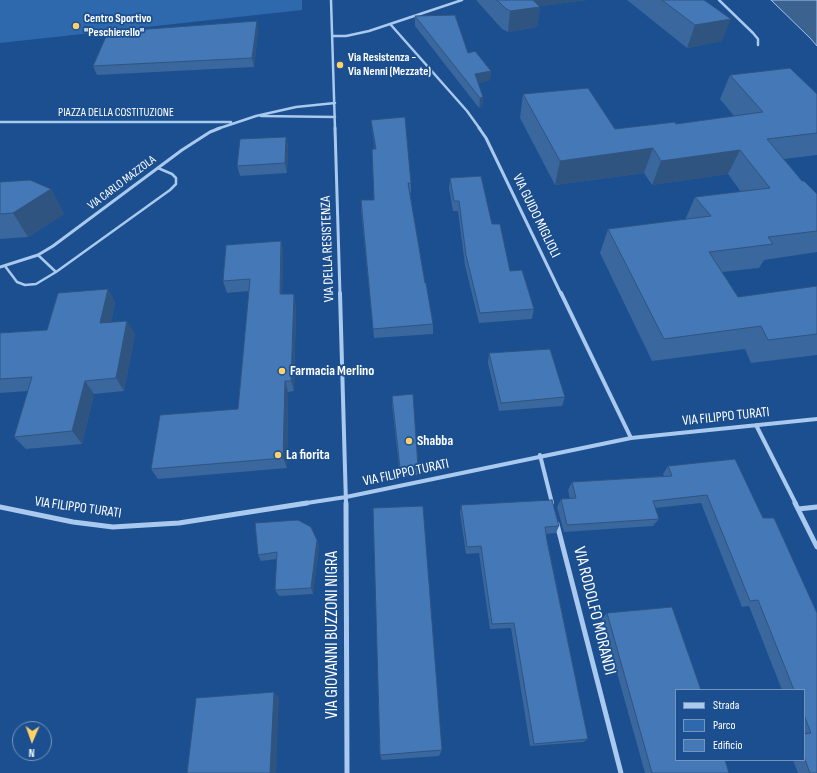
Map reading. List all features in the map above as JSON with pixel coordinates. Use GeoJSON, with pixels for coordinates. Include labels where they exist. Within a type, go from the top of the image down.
{"type":"FeatureCollection","features":[{"type":"Feature","properties":{"kind":"street","name":"VIA DELLA RESISTENZA"},"geometry":{"type":"LineString","coordinates":[[331,0],[346,497]]}},
{"type":"Feature","properties":{"kind":"street"},"geometry":{"type":"LineString","coordinates":[[333,36],[358,34],[391,25],[462,0]]}},
{"type":"Feature","properties":{"kind":"street"},"geometry":{"type":"LineString","coordinates":[[719,0],[753,33],[758,39],[758,45]]}},
{"type":"Feature","properties":{"kind":"street","name":"VIA GUIDO MIGLIOLI"},"geometry":{"type":"LineString","coordinates":[[391,25],[467,111],[486,138],[631,438]]}},
{"type":"Feature","properties":{"kind":"street","name":"VIA CARLO MAZZOLA"},"geometry":{"type":"LineString","coordinates":[[0,267],[38,255],[53,246],[158,168],[199,140],[232,122],[302,106],[334,103]]}},
{"type":"Feature","properties":{"kind":"street","name":"VIA CARLO MAZZOLA"},"geometry":{"type":"LineString","coordinates":[[256,116],[335,117]]}},
{"type":"Feature","properties":{"kind":"street","name":"PIAZZA DELLA COSTITUZIONE"},"geometry":{"type":"LineString","coordinates":[[0,122],[232,122]]}},
{"type":"Feature","properties":{"kind":"street","name":"VIA FILIPPO TURATI"},"geometry":{"type":"LineString","coordinates":[[0,507],[73,522],[113,527],[179,523],[346,497],[540,455],[631,438],[817,418]]}},
{"type":"Feature","properties":{"kind":"street"},"geometry":{"type":"LineString","coordinates":[[756,425],[817,547]]}},
{"type":"Feature","properties":{"kind":"street"},"geometry":{"type":"LineString","coordinates":[[540,455],[554,510]]}},
{"type":"Feature","properties":{"kind":"street","name":"VIA GIOVANNI BUZZONI NIGRA"},"geometry":{"type":"LineString","coordinates":[[346,497],[347,773]]}},
{"type":"Feature","properties":{"kind":"street"},"geometry":{"type":"LineString","coordinates":[[798,509],[817,507]]}},
{"type":"Feature","properties":{"kind":"street","name":"VIA RODOLFO MORANDI"},"geometry":{"type":"LineString","coordinates":[[556,517],[621,773]]}},
{"type":"Feature","properties":{"kind":"lane"},"geometry":{"type":"LineString","coordinates":[[5,266],[15,280],[20,284],[36,284],[56,272],[170,190],[176,184],[176,178],[172,174],[158,168]]}},
{"type":"Feature","properties":{"kind":"lane"},"geometry":{"type":"LineString","coordinates":[[38,255],[56,272]]}},
{"type":"Feature","properties":{"kind":"green space","name":"Centro Sportivo \"Peschierello\""},"geometry":{"type":"Polygon","coordinates":[[[0,0],[302,0],[302,10],[0,43],[0,0]]]}},
{"type":"Feature","properties":{"kind":"shaded area"},"geometry":{"type":"Polygon","coordinates":[[[771,0],[817,0],[817,46],[810,38],[771,0]]]}},
{"type":"Feature","properties":{"kind":"building"},"geometry":{"type":"Polygon","coordinates":[[[497,0],[533,0],[540,7],[510,11],[497,0]]]}},
{"type":"Feature","properties":{"kind":"building"},"geometry":{"type":"Polygon","coordinates":[[[662,0],[704,0],[731,19],[695,25],[662,0]]]}},
{"type":"Feature","properties":{"kind":"building"},"geometry":{"type":"Polygon","coordinates":[[[455,15],[468,53],[475,51],[491,71],[475,74],[483,97],[480,98],[415,16],[455,15]]]}},
{"type":"Feature","properties":{"kind":"building"},"geometry":{"type":"Polygon","coordinates":[[[257,21],[252,58],[93,66],[108,32],[257,21]]]}},
{"type":"Feature","properties":{"kind":"building"},"geometry":{"type":"Polygon","coordinates":[[[790,68],[817,94],[817,133],[767,139],[802,181],[804,181],[817,194],[817,231],[768,237],[773,244],[709,252],[738,297],[817,286],[817,334],[768,340],[761,326],[664,339],[608,229],[711,216],[695,197],[770,188],[740,150],[661,161],[653,148],[560,161],[523,94],[588,88],[615,129],[675,122],[676,124],[763,112],[730,75],[790,68]]]}},
{"type":"Feature","properties":{"kind":"building"},"geometry":{"type":"Polygon","coordinates":[[[405,117],[411,183],[408,183],[433,324],[373,329],[361,200],[374,200],[372,149],[376,149],[371,120],[405,117]]]}},
{"type":"Feature","properties":{"kind":"building"},"geometry":{"type":"Polygon","coordinates":[[[286,137],[285,163],[237,166],[240,139],[286,137]]]}},
{"type":"Feature","properties":{"kind":"building"},"geometry":{"type":"Polygon","coordinates":[[[481,176],[492,224],[500,224],[510,271],[522,270],[534,309],[480,313],[466,255],[459,201],[454,201],[450,178],[481,176]]]}},
{"type":"Feature","properties":{"kind":"building"},"geometry":{"type":"Polygon","coordinates":[[[30,180],[51,189],[13,213],[0,214],[0,182],[30,180]]]}},
{"type":"Feature","properties":{"kind":"building"},"geometry":{"type":"Polygon","coordinates":[[[281,241],[280,294],[294,294],[291,381],[285,381],[283,458],[151,469],[160,415],[238,409],[250,279],[223,281],[226,245],[281,241]]]}},
{"type":"Feature","properties":{"kind":"building"},"geometry":{"type":"Polygon","coordinates":[[[108,289],[100,323],[127,321],[116,378],[85,381],[72,431],[14,437],[32,377],[0,379],[0,333],[47,330],[58,293],[108,289]]]}},
{"type":"Feature","properties":{"kind":"building"},"geometry":{"type":"Polygon","coordinates":[[[550,349],[565,397],[501,403],[489,353],[550,349]]]}},
{"type":"Feature","properties":{"kind":"building"},"geometry":{"type":"Polygon","coordinates":[[[413,394],[418,467],[400,468],[392,396],[413,394]]]}},
{"type":"Feature","properties":{"kind":"building"},"geometry":{"type":"Polygon","coordinates":[[[735,459],[763,518],[774,518],[817,613],[817,773],[810,773],[805,760],[805,734],[811,733],[805,718],[805,689],[794,689],[758,600],[750,601],[707,495],[653,501],[659,519],[567,525],[561,499],[576,498],[572,482],[672,476],[668,466],[735,459]]]}},
{"type":"Feature","properties":{"kind":"building"},"geometry":{"type":"Polygon","coordinates":[[[552,500],[559,526],[545,527],[547,541],[588,739],[534,744],[514,623],[492,624],[481,546],[467,547],[461,505],[552,500]]]}},
{"type":"Feature","properties":{"kind":"building"},"geometry":{"type":"Polygon","coordinates":[[[423,506],[442,750],[380,755],[373,508],[423,506]]]}},
{"type":"Feature","properties":{"kind":"building"},"geometry":{"type":"Polygon","coordinates":[[[298,520],[311,527],[317,540],[311,588],[275,590],[277,552],[258,555],[255,523],[298,520]]]}},
{"type":"Feature","properties":{"kind":"building"},"geometry":{"type":"Polygon","coordinates":[[[672,607],[701,689],[675,689],[675,761],[725,761],[729,773],[652,773],[607,613],[672,607]]]}},
{"type":"Feature","properties":{"kind":"building"},"geometry":{"type":"Polygon","coordinates":[[[274,692],[270,773],[187,773],[196,698],[274,692]]]}},
{"type":"Feature","properties":{"kind":"place","name":"Centro Sportivo \"Peschierello\""},"geometry":{"type":"Point","coordinates":[76,26]}},
{"type":"Feature","properties":{"kind":"place","name":"Via Resistenza - Via Nenni (Mezzate)"},"geometry":{"type":"Point","coordinates":[340,65]}},
{"type":"Feature","properties":{"kind":"place","name":"Farmacia Merlino"},"geometry":{"type":"Point","coordinates":[282,371]}},
{"type":"Feature","properties":{"kind":"place","name":"Shabba"},"geometry":{"type":"Point","coordinates":[409,441]}},
{"type":"Feature","properties":{"kind":"place","name":"La fiorita"},"geometry":{"type":"Point","coordinates":[278,455]}}]}
